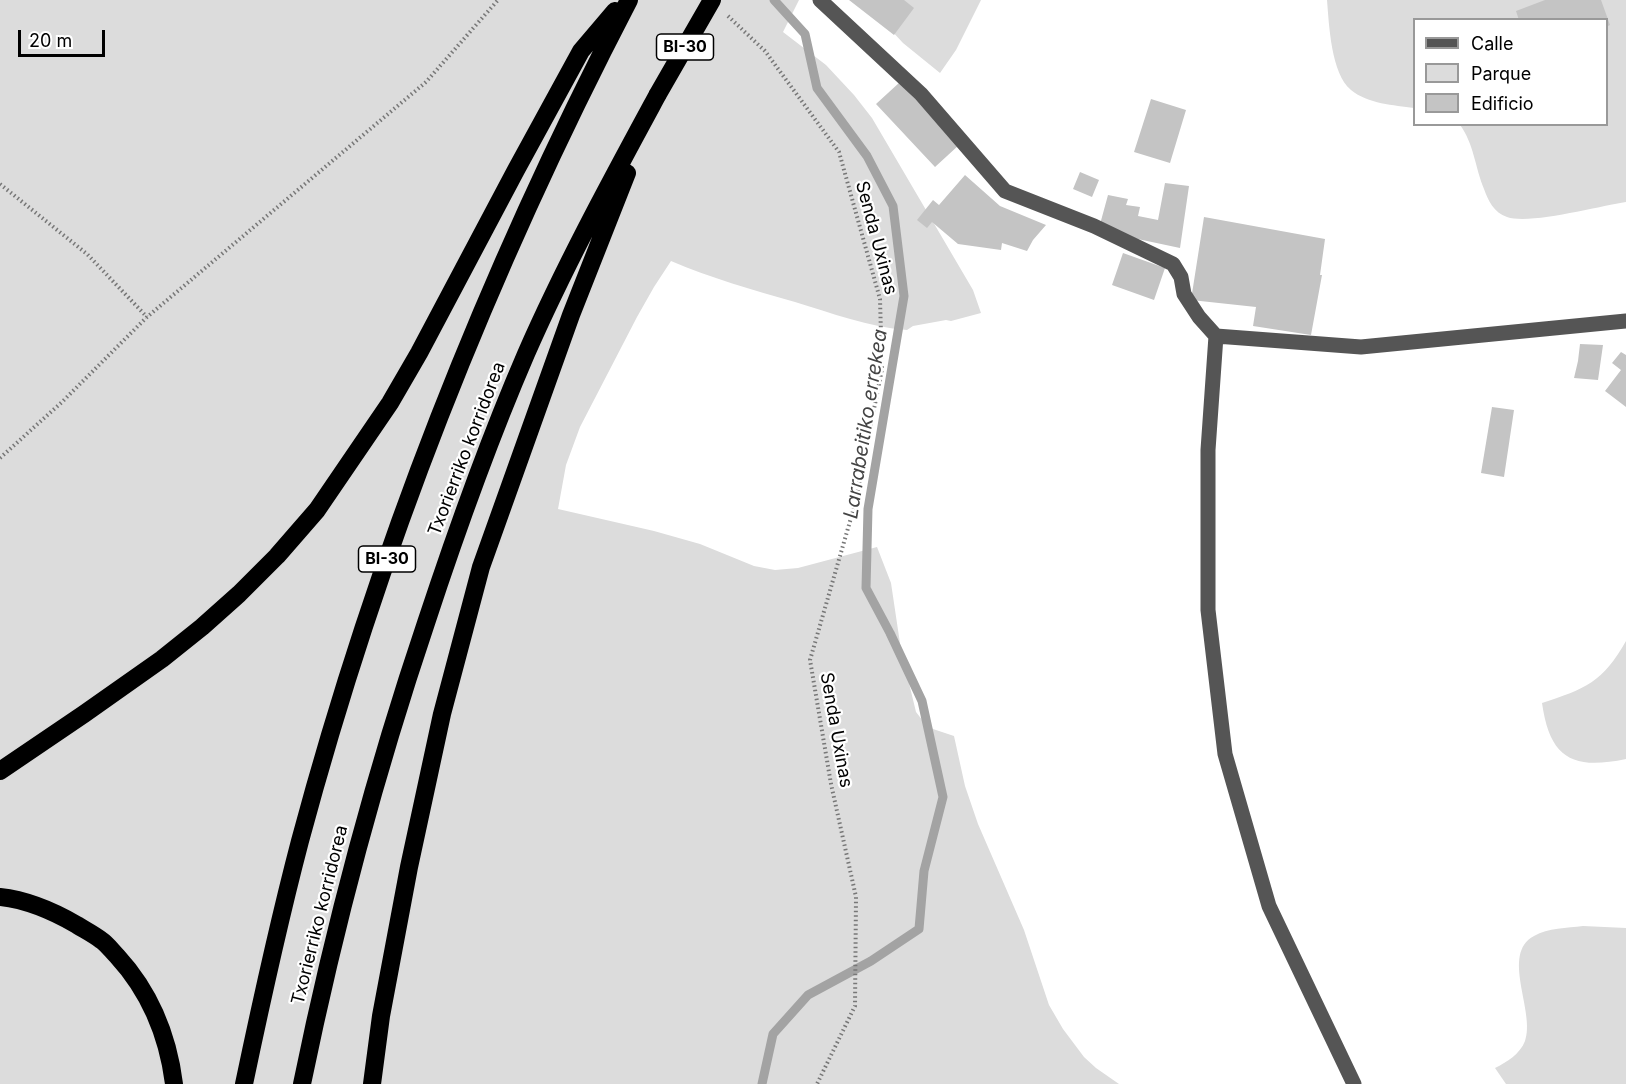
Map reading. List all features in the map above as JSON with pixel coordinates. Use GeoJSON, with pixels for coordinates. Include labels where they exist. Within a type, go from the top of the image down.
{"type":"FeatureCollection","features":[{"type":"Feature","properties":{"kind":"highway"},"geometry":{"type":"LineString","coordinates":[[0,771],[94,708],[202,627],[277,556],[317,510],[383,413],[419,353],[581,51],[624,0]]}},
{"type":"Feature","properties":{"kind":"highway","name":"Txorierriko korridorea"},"geometry":{"type":"LineString","coordinates":[[244,1084],[303,831],[357,649],[400,522],[499,274],[552,154],[629,0]]}},
{"type":"Feature","properties":{"kind":"highway","name":"Txorierriko korridorea"},"geometry":{"type":"LineString","coordinates":[[302,1084],[335,935],[370,798],[451,545],[527,353],[575,249],[658,93],[712,0]]}},
{"type":"Feature","properties":{"kind":"highway"},"geometry":{"type":"LineString","coordinates":[[372,1084],[381,1016],[409,867],[442,714],[481,567],[571,315],[658,93]]}},
{"type":"Feature","properties":{"kind":"highway"},"geometry":{"type":"LineString","coordinates":[[0,897],[20,899],[59,914],[102,941],[123,963],[144,990],[161,1025],[171,1062],[174,1084]]}},
{"type":"Feature","properties":{"kind":"street"},"geometry":{"type":"LineString","coordinates":[[820,0],[921,94],[1005,191],[1094,226],[1173,264],[1181,277],[1185,294],[1198,317],[1216,336],[1360,347],[1626,321]]}},
{"type":"Feature","properties":{"kind":"street"},"geometry":{"type":"LineString","coordinates":[[1216,336],[1208,450],[1208,610],[1225,753],[1269,906],[1354,1084]]}},
{"type":"Feature","properties":{"kind":"path"},"geometry":{"type":"LineString","coordinates":[[0,458],[62,402],[147,317],[426,82],[498,0]]}},
{"type":"Feature","properties":{"kind":"path","name":"Senda Uxinas"},"geometry":{"type":"LineString","coordinates":[[727,14],[765,51],[839,152],[880,299],[882,369],[855,504],[810,660],[831,784],[856,897],[855,1006],[817,1084]]}},
{"type":"Feature","properties":{"kind":"path"},"geometry":{"type":"LineString","coordinates":[[0,184],[87,254],[147,317]]}},
{"type":"Feature","properties":{"kind":"green space"},"geometry":{"type":"Polygon","coordinates":[[[0,0],[799,0],[783,32],[826,65],[872,118],[973,290],[981,313],[951,321],[913,326],[907,330],[879,326],[748,288],[671,261],[637,317],[580,427],[566,465],[558,509],[654,531],[700,544],[754,566],[775,570],[798,568],[877,547],[891,583],[901,650],[916,712],[933,729],[954,736],[965,786],[978,824],[1024,930],[1049,1005],[1084,1057],[1119,1084],[0,1084],[0,0]]]}},
{"type":"Feature","properties":{"kind":"green space"},"geometry":{"type":"Polygon","coordinates":[[[858,0],[981,0],[956,50],[940,73],[903,43],[877,15],[858,0]]]}},
{"type":"Feature","properties":{"kind":"green space"},"geometry":{"type":"Polygon","coordinates":[[[1327,0],[1626,0],[1626,202],[1532,219],[1518,219],[1502,215],[1492,206],[1487,197],[1474,156],[1461,126],[1608,126],[1608,18],[1413,18],[1413,108],[1365,98],[1344,83],[1335,61],[1327,0]]]}},
{"type":"Feature","properties":{"kind":"green space"},"geometry":{"type":"Polygon","coordinates":[[[1626,641],[1626,759],[1592,763],[1578,761],[1567,756],[1551,737],[1542,703],[1592,682],[1609,666],[1626,641]]]}},
{"type":"Feature","properties":{"kind":"green space"},"geometry":{"type":"Polygon","coordinates":[[[1583,926],[1626,928],[1626,1084],[1506,1084],[1495,1068],[1520,1050],[1525,1041],[1527,1029],[1519,969],[1524,944],[1545,931],[1583,926]]]}},
{"type":"Feature","properties":{"kind":"building"},"geometry":{"type":"Polygon","coordinates":[[[849,0],[904,0],[914,8],[894,35],[849,0]]]}},
{"type":"Feature","properties":{"kind":"building"},"geometry":{"type":"Polygon","coordinates":[[[1545,0],[1601,0],[1607,18],[1518,18],[1516,11],[1545,0]]]}},
{"type":"Feature","properties":{"kind":"building"},"geometry":{"type":"Polygon","coordinates":[[[900,82],[959,145],[935,167],[876,104],[900,82]]]}},
{"type":"Feature","properties":{"kind":"building"},"geometry":{"type":"Polygon","coordinates":[[[1151,99],[1186,110],[1170,163],[1134,152],[1151,99]]]}},
{"type":"Feature","properties":{"kind":"building"},"geometry":{"type":"Polygon","coordinates":[[[1080,172],[1099,180],[1092,197],[1073,189],[1080,172]]]}},
{"type":"Feature","properties":{"kind":"building"},"geometry":{"type":"Polygon","coordinates":[[[965,175],[1000,206],[1046,225],[1027,251],[1002,243],[1001,250],[958,244],[932,222],[927,228],[917,220],[933,200],[939,205],[965,175]]]}},
{"type":"Feature","properties":{"kind":"building"},"geometry":{"type":"Polygon","coordinates":[[[1165,183],[1189,186],[1180,248],[1099,228],[1108,195],[1128,199],[1126,205],[1140,207],[1138,216],[1158,220],[1165,183]]]}},
{"type":"Feature","properties":{"kind":"building"},"geometry":{"type":"Polygon","coordinates":[[[1204,217],[1325,239],[1320,275],[1322,275],[1311,335],[1253,326],[1256,307],[1191,300],[1204,217]]]}},
{"type":"Feature","properties":{"kind":"building"},"geometry":{"type":"Polygon","coordinates":[[[1123,253],[1165,268],[1154,300],[1112,285],[1123,253]]]}},
{"type":"Feature","properties":{"kind":"building"},"geometry":{"type":"Polygon","coordinates":[[[1580,344],[1603,345],[1598,380],[1574,378],[1580,344]]]}},
{"type":"Feature","properties":{"kind":"building"},"geometry":{"type":"Polygon","coordinates":[[[1621,352],[1626,355],[1626,407],[1605,391],[1621,370],[1612,363],[1621,352]]]}},
{"type":"Feature","properties":{"kind":"building"},"geometry":{"type":"Polygon","coordinates":[[[1492,407],[1514,410],[1504,477],[1481,473],[1492,407]]]}},
{"type":"Feature","properties":{"kind":"waterway","name":"Larrabeitiko errekea"},"geometry":{"type":"LineString","coordinates":[[762,1084],[773,1034],[808,995],[871,961],[919,929],[924,871],[943,797],[922,701],[866,588],[868,509],[904,296],[893,206],[867,156],[817,88],[805,34],[774,0]]}}]}
